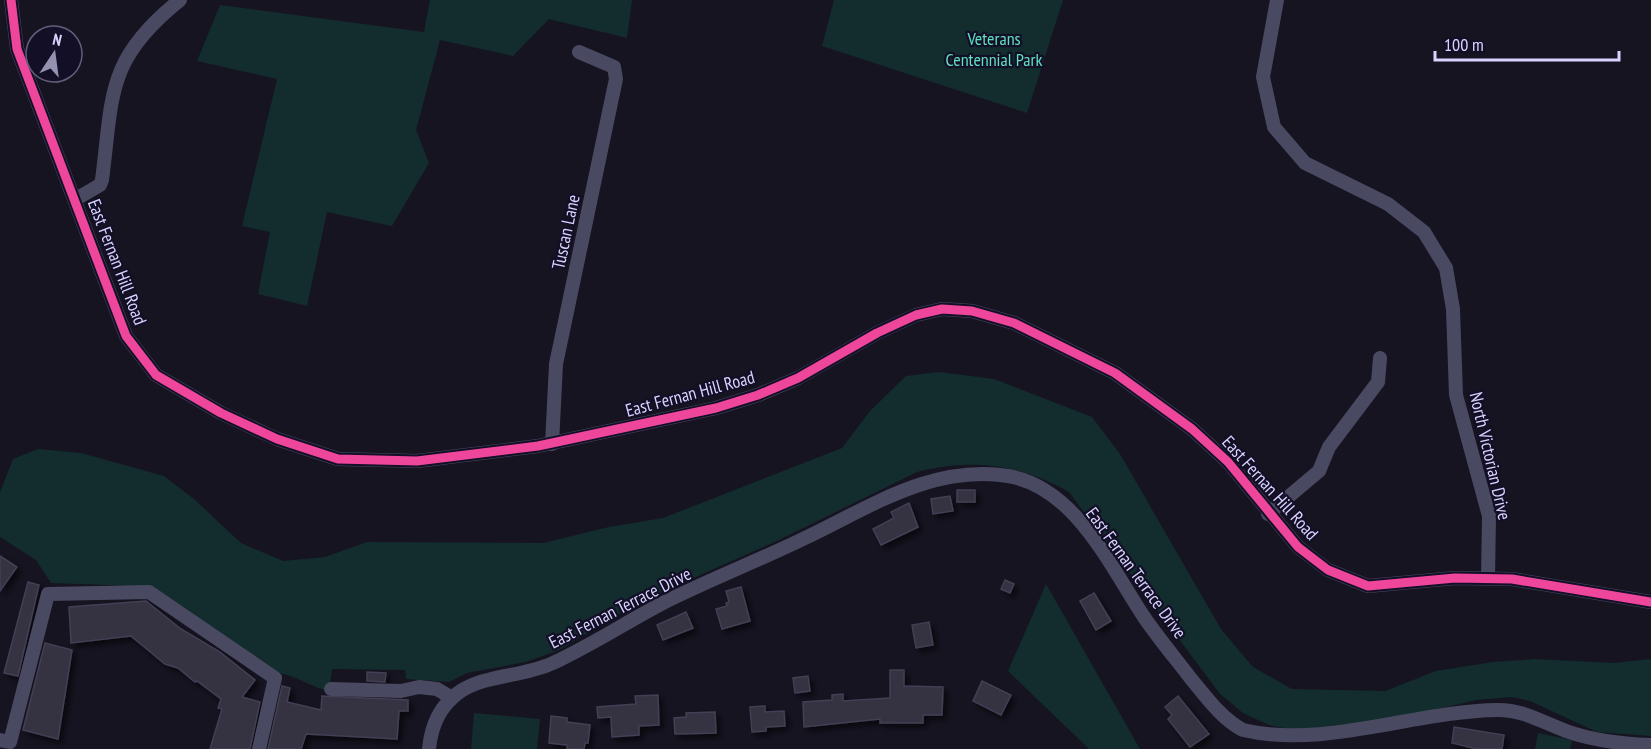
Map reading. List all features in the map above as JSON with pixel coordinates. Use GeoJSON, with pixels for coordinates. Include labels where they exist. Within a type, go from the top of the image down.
{"type":"FeatureCollection","features":[{"type":"Feature","properties":{"kind":"street","name":"East Fernan Hill Road"},"geometry":{"type":"LineString","coordinates":[[11,0],[17,48],[126,336],[156,375],[221,413],[277,439],[338,459],[417,461],[552,444],[716,408],[758,395],[798,378],[877,333],[916,315],[932,310],[959,309],[991,315],[1014,323],[1115,374],[1192,429],[1228,462],[1268,514],[1298,547],[1328,570],[1368,586],[1488,578],[1537,582],[1587,593],[1651,602]]}},
{"type":"Feature","properties":{"kind":"street"},"geometry":{"type":"LineString","coordinates":[[76,199],[100,185],[102,180],[111,95],[125,60],[154,21],[180,0]]}},
{"type":"Feature","properties":{"kind":"street","name":"North Victorian Drive"},"geometry":{"type":"LineString","coordinates":[[1277,0],[1263,77],[1274,127],[1305,163],[1388,204],[1424,232],[1446,268],[1453,309],[1456,395],[1489,516],[1488,578]]}},
{"type":"Feature","properties":{"kind":"street","name":"Tuscan Lane"},"geometry":{"type":"LineString","coordinates":[[552,444],[556,364],[616,79],[615,67],[579,52]]}},
{"type":"Feature","properties":{"kind":"street"},"geometry":{"type":"LineString","coordinates":[[1268,514],[1319,471],[1329,447],[1378,382],[1380,358]]}},
{"type":"Feature","properties":{"kind":"street","name":"East Fernan Terrace Drive"},"geometry":{"type":"LineString","coordinates":[[429,749],[433,726],[452,698],[472,685],[554,663],[663,603],[902,491],[948,475],[984,474],[1028,481],[1056,498],[1098,547],[1146,620],[1209,700],[1229,721],[1258,736],[1278,741],[1326,742],[1372,735],[1433,718],[1500,710],[1535,716],[1565,730],[1599,740],[1651,745]]}},
{"type":"Feature","properties":{"kind":"street"},"geometry":{"type":"LineString","coordinates":[[0,740],[10,742],[48,594],[149,592],[275,678],[259,749]]}},
{"type":"Feature","properties":{"kind":"street"},"geometry":{"type":"LineString","coordinates":[[331,689],[401,691],[419,687],[437,689],[452,698]]}},
{"type":"Feature","properties":{"kind":"green space"},"geometry":{"type":"Polygon","coordinates":[[[430,0],[632,0],[627,38],[549,19],[513,56],[440,40],[416,130],[429,163],[392,226],[327,212],[307,306],[258,294],[270,232],[242,226],[277,79],[197,61],[220,5],[424,32],[430,0]]]}},
{"type":"Feature","properties":{"kind":"green space","name":"Veterans Centennial Park"},"geometry":{"type":"Polygon","coordinates":[[[834,0],[1063,0],[1027,113],[822,46],[834,0]]]}},
{"type":"Feature","properties":{"kind":"green space"},"geometry":{"type":"Polygon","coordinates":[[[939,372],[994,379],[1092,417],[1120,454],[1221,629],[1253,667],[1292,689],[1385,691],[1436,671],[1493,662],[1535,659],[1613,663],[1651,659],[1651,736],[1597,732],[1530,701],[1512,697],[1476,700],[1361,727],[1299,731],[1269,725],[1243,713],[1220,694],[1069,492],[1032,475],[995,466],[957,465],[917,472],[779,540],[637,603],[559,650],[526,662],[467,673],[449,682],[406,679],[405,670],[332,669],[329,691],[280,673],[155,590],[134,586],[51,583],[36,560],[0,537],[0,492],[13,459],[38,449],[81,453],[164,476],[194,499],[241,543],[283,561],[325,557],[367,542],[543,543],[609,527],[663,518],[842,448],[870,411],[906,376],[939,372]]]}},
{"type":"Feature","properties":{"kind":"green space"},"geometry":{"type":"Polygon","coordinates":[[[1046,584],[1140,749],[1089,749],[1008,671],[1046,584]]]}},
{"type":"Feature","properties":{"kind":"green space"},"geometry":{"type":"Polygon","coordinates":[[[474,713],[540,719],[537,749],[471,749],[474,713]]]}},
{"type":"Feature","properties":{"kind":"green space"},"geometry":{"type":"Polygon","coordinates":[[[1538,733],[1572,740],[1570,749],[1535,749],[1538,733]]]}},
{"type":"Feature","properties":{"kind":"building"},"geometry":{"type":"Polygon","coordinates":[[[957,490],[975,490],[975,502],[957,502],[957,490]]]}},
{"type":"Feature","properties":{"kind":"building"},"geometry":{"type":"Polygon","coordinates":[[[950,496],[953,511],[933,514],[931,499],[950,496]]]}},
{"type":"Feature","properties":{"kind":"building"},"geometry":{"type":"Polygon","coordinates":[[[909,503],[918,527],[881,545],[873,529],[894,518],[891,512],[909,503]]]}},
{"type":"Feature","properties":{"kind":"building"},"geometry":{"type":"Polygon","coordinates":[[[0,556],[17,567],[0,591],[0,556]]]}},
{"type":"Feature","properties":{"kind":"building"},"geometry":{"type":"Polygon","coordinates":[[[1005,580],[1014,584],[1010,593],[1001,589],[1005,580]]]}},
{"type":"Feature","properties":{"kind":"building"},"geometry":{"type":"Polygon","coordinates":[[[28,582],[39,585],[18,676],[4,673],[28,582]]]}},
{"type":"Feature","properties":{"kind":"building"},"geometry":{"type":"Polygon","coordinates":[[[741,587],[750,621],[722,629],[716,609],[727,606],[726,603],[729,602],[726,591],[741,587]]]}},
{"type":"Feature","properties":{"kind":"building"},"geometry":{"type":"Polygon","coordinates":[[[1094,593],[1111,621],[1096,630],[1080,601],[1094,593]]]}},
{"type":"Feature","properties":{"kind":"building"},"geometry":{"type":"Polygon","coordinates":[[[146,601],[181,629],[220,652],[255,680],[242,697],[260,702],[250,749],[210,749],[222,709],[218,708],[221,699],[178,668],[165,664],[131,636],[71,643],[69,607],[146,601]]]}},
{"type":"Feature","properties":{"kind":"building"},"geometry":{"type":"Polygon","coordinates":[[[686,612],[693,628],[663,640],[657,625],[686,612]]]}},
{"type":"Feature","properties":{"kind":"building"},"geometry":{"type":"Polygon","coordinates":[[[929,622],[933,645],[916,648],[912,625],[929,622]]]}},
{"type":"Feature","properties":{"kind":"building"},"geometry":{"type":"Polygon","coordinates":[[[45,643],[72,650],[58,739],[23,730],[45,643]]]}},
{"type":"Feature","properties":{"kind":"building"},"geometry":{"type":"Polygon","coordinates":[[[890,670],[904,670],[904,686],[943,687],[942,715],[923,715],[923,723],[880,723],[880,719],[804,727],[803,702],[832,700],[832,695],[843,694],[843,701],[890,698],[890,670]]]}},
{"type":"Feature","properties":{"kind":"building"},"geometry":{"type":"Polygon","coordinates":[[[367,672],[386,673],[385,682],[367,681],[367,672]]]}},
{"type":"Feature","properties":{"kind":"building"},"geometry":{"type":"Polygon","coordinates":[[[808,676],[810,691],[795,693],[793,678],[808,676]]]}},
{"type":"Feature","properties":{"kind":"building"},"geometry":{"type":"Polygon","coordinates":[[[982,681],[1011,695],[1001,715],[973,701],[982,681]]]}},
{"type":"Feature","properties":{"kind":"building"},"geometry":{"type":"Polygon","coordinates":[[[282,686],[290,688],[287,702],[321,710],[322,696],[408,700],[408,711],[399,711],[397,739],[306,734],[301,749],[268,749],[282,686]]]}},
{"type":"Feature","properties":{"kind":"building"},"geometry":{"type":"Polygon","coordinates":[[[658,695],[659,725],[639,726],[639,735],[612,737],[611,717],[598,718],[597,707],[636,704],[635,696],[658,695]]]}},
{"type":"Feature","properties":{"kind":"building"},"geometry":{"type":"Polygon","coordinates":[[[1178,696],[1209,734],[1190,747],[1168,719],[1172,715],[1165,707],[1178,696]]]}},
{"type":"Feature","properties":{"kind":"building"},"geometry":{"type":"Polygon","coordinates":[[[765,706],[765,712],[784,711],[785,726],[766,727],[766,731],[752,732],[750,707],[765,706]]]}},
{"type":"Feature","properties":{"kind":"building"},"geometry":{"type":"Polygon","coordinates":[[[715,712],[716,733],[675,734],[674,718],[686,717],[686,713],[715,712]]]}},
{"type":"Feature","properties":{"kind":"building"},"geometry":{"type":"Polygon","coordinates":[[[551,716],[567,718],[567,722],[590,725],[588,743],[585,743],[584,749],[567,749],[567,745],[549,743],[551,716]]]}},
{"type":"Feature","properties":{"kind":"building"},"geometry":{"type":"Polygon","coordinates":[[[1454,727],[1504,735],[1502,749],[1477,749],[1452,743],[1454,727]]]}},
{"type":"Feature","properties":{"kind":"cycle path"},"geometry":{"type":"LineString","coordinates":[[11,0],[17,49],[126,336],[156,375],[221,413],[277,439],[338,459],[417,461],[538,446],[716,408],[758,395],[798,378],[877,333],[916,315],[942,309],[972,311],[1014,323],[1115,373],[1192,429],[1228,462],[1298,547],[1328,570],[1368,586],[1455,578],[1512,579],[1651,602]]}}]}
